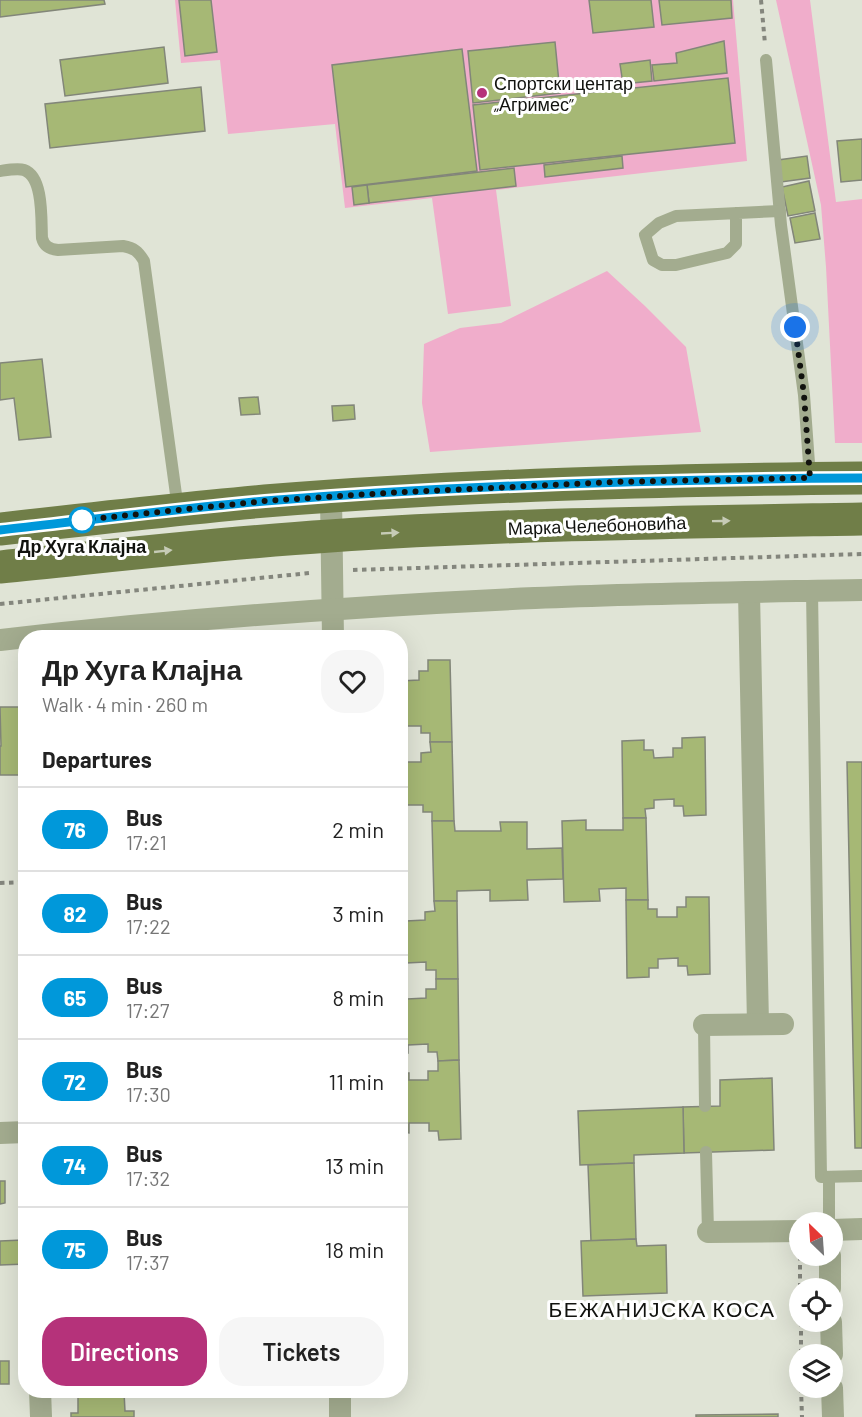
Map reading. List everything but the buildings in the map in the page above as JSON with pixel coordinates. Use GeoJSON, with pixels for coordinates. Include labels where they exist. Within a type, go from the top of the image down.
{"type":"FeatureCollection","features":[{"type":"Feature","properties":{"kind":"main road"},"geometry":{"type":"LineString","coordinates":[[0,530],[265,501],[386,493],[602,482],[862,478]]}},
{"type":"Feature","properties":{"kind":"main road","name":"Марка Челебоновића"},"geometry":{"type":"LineString","coordinates":[[0,567],[267,540],[332,536],[599,523],[862,519]]}},
{"type":"Feature","properties":{"kind":"street"},"geometry":{"type":"LineString","coordinates":[[331,497],[333,630]]}},
{"type":"Feature","properties":{"kind":"street"},"geometry":{"type":"LineString","coordinates":[[86,630],[333,609],[536,598],[862,590]]}},
{"type":"Feature","properties":{"kind":"street"},"geometry":{"type":"LineString","coordinates":[[748,592],[758,1024]]}},
{"type":"Feature","properties":{"kind":"street"},"geometry":{"type":"LineString","coordinates":[[0,640],[18,638]]}},
{"type":"Feature","properties":{"kind":"street"},"geometry":{"type":"LineString","coordinates":[[704,1025],[783,1024]]}},
{"type":"Feature","properties":{"kind":"street"},"geometry":{"type":"LineString","coordinates":[[0,1133],[18,1132]]}},
{"type":"Feature","properties":{"kind":"street"},"geometry":{"type":"LineString","coordinates":[[843,1230],[862,1229]]}},
{"type":"Feature","properties":{"kind":"street"},"geometry":{"type":"LineString","coordinates":[[708,1232],[789,1231]]}},
{"type":"Feature","properties":{"kind":"street"},"geometry":{"type":"LineString","coordinates":[[40,1398],[41,1417]]}},
{"type":"Feature","properties":{"kind":"street"},"geometry":{"type":"LineString","coordinates":[[340,1398],[340,1417]]}},
{"type":"Feature","properties":{"kind":"street"},"geometry":{"type":"LineString","coordinates":[[832,1398],[833,1417]]}},
{"type":"Feature","properties":{"kind":"lane"},"geometry":{"type":"LineString","coordinates":[[766,60],[780,211],[804,395],[810,478]]}},
{"type":"Feature","properties":{"kind":"lane"},"geometry":{"type":"LineString","coordinates":[[0,171],[24,170],[36,181],[39,189],[42,238],[43,243],[49,248],[57,250],[132,247],[139,252],[144,261],[178,510]]}},
{"type":"Feature","properties":{"kind":"lane"},"geometry":{"type":"LineString","coordinates":[[736,213],[736,244],[727,253],[676,265],[662,265],[652,260],[645,235],[659,223],[676,216],[736,213],[780,211]]}},
{"type":"Feature","properties":{"kind":"lane"},"geometry":{"type":"LineString","coordinates":[[812,591],[821,1177],[862,1176]]}},
{"type":"Feature","properties":{"kind":"lane"},"geometry":{"type":"LineString","coordinates":[[704,1025],[705,1106]]}},
{"type":"Feature","properties":{"kind":"lane"},"geometry":{"type":"LineString","coordinates":[[706,1152],[708,1232]]}},
{"type":"Feature","properties":{"kind":"lane"},"geometry":{"type":"LineString","coordinates":[[829,1177],[829,1212]]}},
{"type":"Feature","properties":{"kind":"path"},"geometry":{"type":"LineString","coordinates":[[761,0],[766,60]]}},
{"type":"Feature","properties":{"kind":"path"},"geometry":{"type":"LineString","coordinates":[[0,604],[333,570],[862,554]]}},
{"type":"Feature","properties":{"kind":"path"},"geometry":{"type":"LineString","coordinates":[[0,883],[18,882]]}},
{"type":"Feature","properties":{"kind":"path"},"geometry":{"type":"LineString","coordinates":[[801,1398],[802,1417]]}},
{"type":"Feature","properties":{"kind":"shaded area","name":"Спортски центар „Агримес”"},"geometry":{"type":"Polygon","coordinates":[[[175,0],[733,0],[747,161],[496,190],[511,306],[448,314],[432,198],[345,208],[335,124],[228,134],[220,60],[181,63],[175,0]]]}},
{"type":"Feature","properties":{"kind":"shaded area"},"geometry":{"type":"Polygon","coordinates":[[[776,0],[810,0],[836,202],[862,199],[862,443],[835,443],[821,205],[776,0]]]}},
{"type":"Feature","properties":{"kind":"shaded area"},"geometry":{"type":"Polygon","coordinates":[[[607,271],[686,347],[701,432],[430,452],[422,403],[424,344],[460,328],[501,323],[607,271]]]}},
{"type":"Feature","properties":{"kind":"bus line","name":"76"},"geometry":{"type":"LineString","coordinates":[[0,530],[265,501],[386,493],[614,482],[862,478]]}},
{"type":"Feature","properties":{"kind":"place","name":"Спортски центар „Агримес”"},"geometry":{"type":"Point","coordinates":[482,93]}},
{"type":"Feature","properties":{"kind":"place","name":"Др Хуга Клајна"},"geometry":{"type":"Point","coordinates":[82,520]}},
{"type":"Feature","properties":{"kind":"district","name":"БЕЖАНИЈСКА КОСА"},"geometry":{"type":"Point","coordinates":[662,1308]}},
{"type":"Feature","properties":{"kind":"route"},"geometry":{"type":"LineString","coordinates":[[82,520],[265,501],[386,493],[614,482],[810,478],[804,395],[795,327]]}}]}
